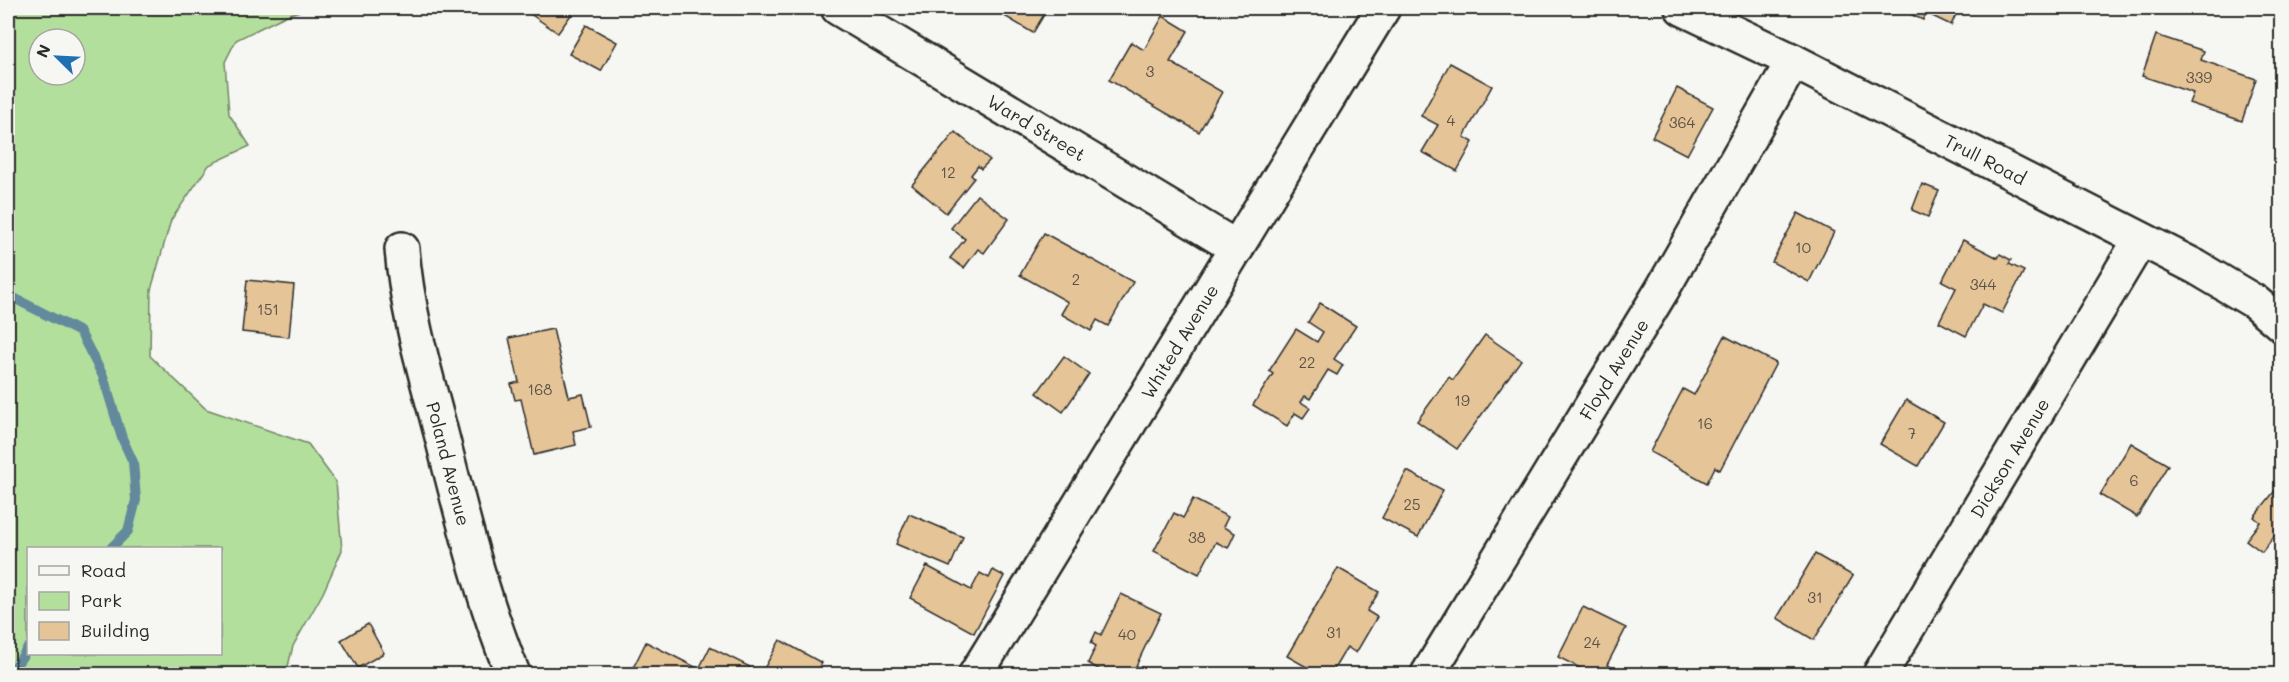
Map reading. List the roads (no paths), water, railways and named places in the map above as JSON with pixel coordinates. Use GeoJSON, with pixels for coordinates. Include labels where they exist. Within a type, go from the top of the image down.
{"type":"FeatureCollection","features":[{"type":"Feature","properties":{"kind":"street","name":"Ward Street"},"geometry":{"type":"LineString","coordinates":[[838,8],[1237,248]]}},
{"type":"Feature","properties":{"kind":"street","name":"Whited Avenue"},"geometry":{"type":"LineString","coordinates":[[976,675],[1383,8]]}},
{"type":"Feature","properties":{"kind":"street","name":"Trull Road"},"geometry":{"type":"LineString","coordinates":[[1682,8],[1793,61],[2229,285],[2255,302],[2282,325]]}},
{"type":"Feature","properties":{"kind":"street","name":"Floyd Avenue"},"geometry":{"type":"LineString","coordinates":[[1428,675],[1662,290],[1793,61]]}},
{"type":"Feature","properties":{"kind":"street","name":"Dickson Avenue"},"geometry":{"type":"LineString","coordinates":[[1880,675],[2140,240]]}},
{"type":"Feature","properties":{"kind":"street","name":"Poland Avenue"},"geometry":{"type":"LineString","coordinates":[[402,249],[405,284],[420,353],[477,575],[495,631],[513,675]]}},
{"type":"Feature","properties":{"kind":"waterway"},"geometry":{"type":"LineString","coordinates":[[8,295],[80,332],[103,376],[122,438],[133,462],[136,500],[128,531],[112,547]]}},
{"type":"Feature","properties":{"kind":"waterway"},"geometry":{"type":"LineString","coordinates":[[10,674],[27,649]]}}]}
